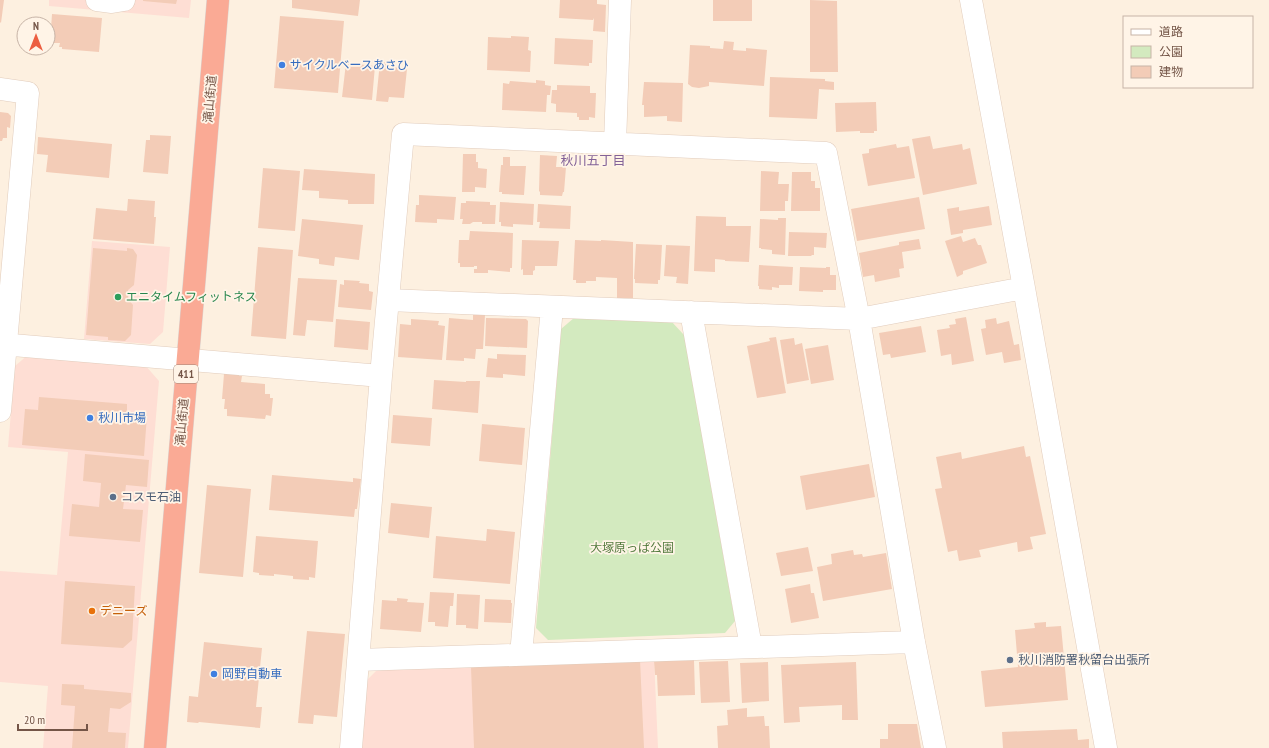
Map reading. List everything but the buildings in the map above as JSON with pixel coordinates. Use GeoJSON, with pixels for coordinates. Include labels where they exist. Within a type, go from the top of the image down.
{"type":"FeatureCollection","features":[{"type":"Feature","properties":{"kind":"highway","name":"滝山街道"},"geometry":{"type":"LineString","coordinates":[[155,748],[218,0]]}},
{"type":"Feature","properties":{"kind":"street"},"geometry":{"type":"LineString","coordinates":[[97,0],[112,2],[124,0]]}},
{"type":"Feature","properties":{"kind":"street"},"geometry":{"type":"LineString","coordinates":[[615,144],[620,0]]}},
{"type":"Feature","properties":{"kind":"street"},"geometry":{"type":"LineString","coordinates":[[971,0],[1106,748]]}},
{"type":"Feature","properties":{"kind":"street"},"geometry":{"type":"LineString","coordinates":[[0,89],[28,93],[3,344],[0,411]]}},
{"type":"Feature","properties":{"kind":"street"},"geometry":{"type":"LineString","coordinates":[[351,748],[381,376],[403,134],[826,153],[859,319],[914,642],[935,748]]}},
{"type":"Feature","properties":{"kind":"street"},"geometry":{"type":"LineString","coordinates":[[388,300],[859,319],[1024,288]]}},
{"type":"Feature","properties":{"kind":"street"},"geometry":{"type":"LineString","coordinates":[[521,655],[552,307]]}},
{"type":"Feature","properties":{"kind":"street"},"geometry":{"type":"LineString","coordinates":[[691,312],[751,647]]}},
{"type":"Feature","properties":{"kind":"street"},"geometry":{"type":"LineString","coordinates":[[3,344],[381,376]]}},
{"type":"Feature","properties":{"kind":"street"},"geometry":{"type":"LineString","coordinates":[[358,660],[914,642]]}},
{"type":"Feature","properties":{"kind":"shaded area"},"geometry":{"type":"Polygon","coordinates":[[[49,0],[191,0],[189,18],[49,6],[49,0]]]}},
{"type":"Feature","properties":{"kind":"shaded area"},"geometry":{"type":"Polygon","coordinates":[[[92,241],[170,247],[163,332],[150,344],[84,339],[92,241]]]}},
{"type":"Feature","properties":{"kind":"shaded area"},"geometry":{"type":"Polygon","coordinates":[[[29,354],[145,365],[159,381],[128,748],[43,748],[48,686],[0,682],[0,571],[57,575],[68,452],[8,447],[15,366],[29,354]]]}},
{"type":"Feature","properties":{"kind":"shaded area"},"geometry":{"type":"Polygon","coordinates":[[[654,658],[658,748],[361,748],[366,681],[379,668],[654,658]]]}},
{"type":"Feature","properties":{"kind":"green space","name":"大塚原っぱ公園"},"geometry":{"type":"Polygon","coordinates":[[[574,318],[671,321],[684,335],[735,621],[725,633],[548,640],[536,628],[561,329],[574,318]]]}},
{"type":"Feature","properties":{"kind":"place","name":"サイクルベースあさひ"},"geometry":{"type":"Point","coordinates":[282,65]}},
{"type":"Feature","properties":{"kind":"place","name":"エニタイムフィットネス"},"geometry":{"type":"Point","coordinates":[118,297]}},
{"type":"Feature","properties":{"kind":"place","name":"秋川市場"},"geometry":{"type":"Point","coordinates":[90,418]}},
{"type":"Feature","properties":{"kind":"place","name":"コスモ石油"},"geometry":{"type":"Point","coordinates":[113,497]}},
{"type":"Feature","properties":{"kind":"place","name":"デニーズ"},"geometry":{"type":"Point","coordinates":[92,611]}},
{"type":"Feature","properties":{"kind":"place","name":"秋川消防署秋留台出張所"},"geometry":{"type":"Point","coordinates":[1010,660]}},
{"type":"Feature","properties":{"kind":"place","name":"岡野自動車"},"geometry":{"type":"Point","coordinates":[214,674]}},
{"type":"Feature","properties":{"kind":"district","name":"秋川五丁目"},"geometry":{"type":"Point","coordinates":[593,160]}}]}
